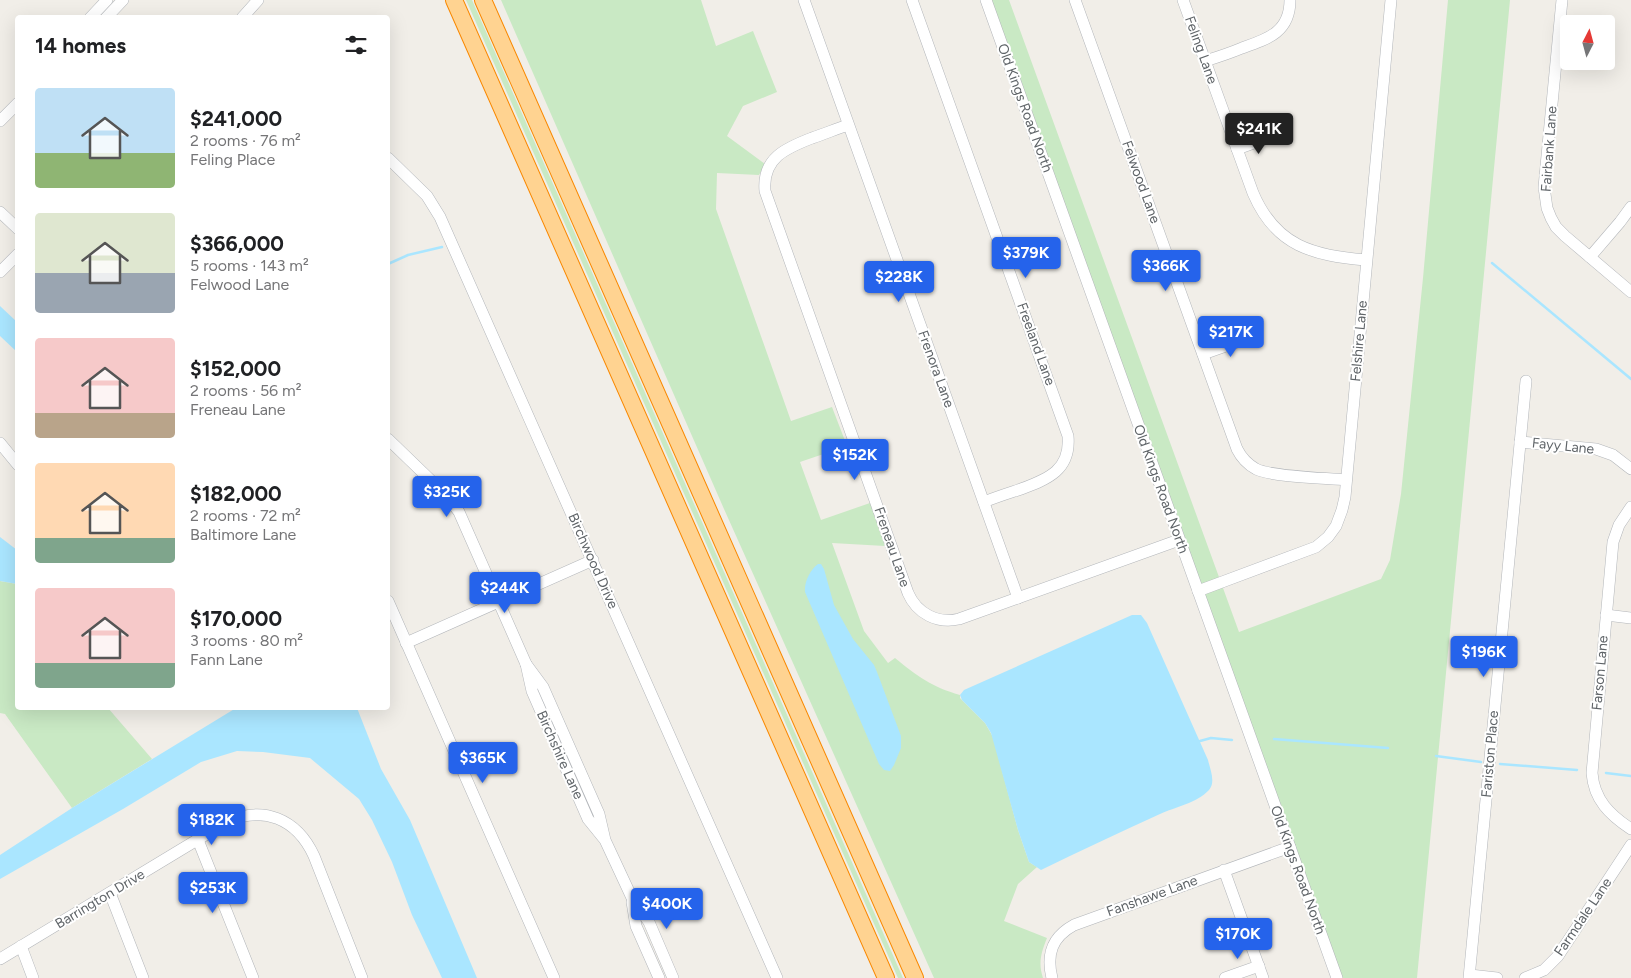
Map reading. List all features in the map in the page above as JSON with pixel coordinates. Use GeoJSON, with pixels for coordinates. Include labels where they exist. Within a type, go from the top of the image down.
{"type":"FeatureCollection","features":[{"type":"Feature","properties":{"kind":"highway"},"geometry":{"type":"LineString","coordinates":[[454,0],[886,978]]}},
{"type":"Feature","properties":{"kind":"highway"},"geometry":{"type":"LineString","coordinates":[[483,0],[915,978]]}},
{"type":"Feature","properties":{"kind":"street"},"geometry":{"type":"LineString","coordinates":[[93,15],[107,0]]}},
{"type":"Feature","properties":{"kind":"street"},"geometry":{"type":"LineString","coordinates":[[109,15],[123,0]]}},
{"type":"Feature","properties":{"kind":"street"},"geometry":{"type":"LineString","coordinates":[[245,15],[258,0]]}},
{"type":"Feature","properties":{"kind":"street","name":"Frenora Lane"},"geometry":{"type":"LineString","coordinates":[[804,0],[1018,598]]}},
{"type":"Feature","properties":{"kind":"street","name":"Freeland Lane"},"geometry":{"type":"LineString","coordinates":[[912,0],[1068,436],[1066,456],[1062,465],[1054,474],[1040,482],[984,502]]}},
{"type":"Feature","properties":{"kind":"street","name":"Old Kings Road North"},"geometry":{"type":"LineString","coordinates":[[986,0],[1337,978]]}},
{"type":"Feature","properties":{"kind":"street","name":"Felwood Lane"},"geometry":{"type":"LineString","coordinates":[[1075,0],[1234,443],[1240,454],[1247,463],[1259,470],[1346,480]]}},
{"type":"Feature","properties":{"kind":"street","name":"Feling Lane"},"geometry":{"type":"LineString","coordinates":[[1183,0],[1257,203],[1271,222],[1297,244],[1321,254],[1366,260]]}},
{"type":"Feature","properties":{"kind":"street"},"geometry":{"type":"LineString","coordinates":[[1205,62],[1275,34],[1287,18],[1290,0]]}},
{"type":"Feature","properties":{"kind":"street","name":"Felshire Lane"},"geometry":{"type":"LineString","coordinates":[[1198,591],[1307,552],[1320,544],[1334,530],[1341,517],[1344,504],[1391,0]]}},
{"type":"Feature","properties":{"kind":"street","name":"Fairbank Lane"},"geometry":{"type":"LineString","coordinates":[[1562,0],[1544,197],[1548,213],[1556,227],[1631,292]]}},
{"type":"Feature","properties":{"kind":"street"},"geometry":{"type":"LineString","coordinates":[[0,121],[15,106]]}},
{"type":"Feature","properties":{"kind":"street","name":"Freneau Lane"},"geometry":{"type":"LineString","coordinates":[[848,125],[788,147],[777,155],[770,164],[765,180],[765,191],[768,204],[913,603],[919,610],[930,616],[948,621],[965,617],[1179,540]]}},
{"type":"Feature","properties":{"kind":"street"},"geometry":{"type":"LineString","coordinates":[[1237,149],[1273,136]]}},
{"type":"Feature","properties":{"kind":"street","name":"Birchwood Drive"},"geometry":{"type":"LineString","coordinates":[[390,160],[426,196],[437,211],[777,978]]}},
{"type":"Feature","properties":{"kind":"street"},"geometry":{"type":"LineString","coordinates":[[1590,257],[1631,207]]}},
{"type":"Feature","properties":{"kind":"street"},"geometry":{"type":"LineString","coordinates":[[0,212],[15,226]]}},
{"type":"Feature","properties":{"kind":"street"},"geometry":{"type":"LineString","coordinates":[[0,272],[15,257]]}},
{"type":"Feature","properties":{"kind":"street"},"geometry":{"type":"LineString","coordinates":[[1203,354],[1251,337]]}},
{"type":"Feature","properties":{"kind":"street","name":"Fariston Place"},"geometry":{"type":"LineString","coordinates":[[1469,977],[1526,380]]}},
{"type":"Feature","properties":{"kind":"street","name":"Birchshire Lane"},"geometry":{"type":"LineString","coordinates":[[390,441],[442,491],[455,507],[470,536],[526,664],[543,687],[599,814],[605,840],[632,898],[649,922],[673,978]]}},
{"type":"Feature","properties":{"kind":"street","name":"Fayy Lane"},"geometry":{"type":"LineString","coordinates":[[1520,442],[1596,449],[1613,456],[1631,470]]}},
{"type":"Feature","properties":{"kind":"street"},"geometry":{"type":"LineString","coordinates":[[0,443],[15,461]]}},
{"type":"Feature","properties":{"kind":"street","name":"Farson Lane"},"geometry":{"type":"LineString","coordinates":[[1631,507],[1618,525],[1614,537],[1592,767],[1592,779],[1597,796],[1604,808],[1631,829]]}},
{"type":"Feature","properties":{"kind":"street"},"geometry":{"type":"LineString","coordinates":[[406,643],[593,560]]}},
{"type":"Feature","properties":{"kind":"street"},"geometry":{"type":"LineString","coordinates":[[390,606],[554,978]]}},
{"type":"Feature","properties":{"kind":"street"},"geometry":{"type":"LineString","coordinates":[[1606,615],[1631,618]]}},
{"type":"Feature","properties":{"kind":"street","name":"Barrington Drive"},"geometry":{"type":"LineString","coordinates":[[0,959],[231,820],[250,815],[275,817],[286,822],[296,829],[308,842],[362,978]]}},
{"type":"Feature","properties":{"kind":"street"},"geometry":{"type":"LineString","coordinates":[[198,840],[252,978]]}},
{"type":"Feature","properties":{"kind":"street","name":"Farmdale Lane"},"geometry":{"type":"LineString","coordinates":[[1525,978],[1544,970],[1558,956],[1631,845]]}},
{"type":"Feature","properties":{"kind":"street","name":"Fanshawe Lane"},"geometry":{"type":"LineString","coordinates":[[1052,978],[1050,965],[1051,951],[1056,938],[1068,928],[1085,920],[1290,847]]}},
{"type":"Feature","properties":{"kind":"street"},"geometry":{"type":"LineString","coordinates":[[1224,870],[1263,978]]}},
{"type":"Feature","properties":{"kind":"street"},"geometry":{"type":"LineString","coordinates":[[110,893],[142,978]]}},
{"type":"Feature","properties":{"kind":"street","name":"Birchshire Lane"},"geometry":{"type":"LineString","coordinates":[[632,898],[636,926],[659,978]]}},
{"type":"Feature","properties":{"kind":"street"},"geometry":{"type":"LineString","coordinates":[[21,946],[34,978]]}},
{"type":"Feature","properties":{"kind":"street"},"geometry":{"type":"LineString","coordinates":[[1225,978],[1259,966]]}},
{"type":"Feature","properties":{"kind":"street"},"geometry":{"type":"LineString","coordinates":[[1469,977],[1497,978]]}},
{"type":"Feature","properties":{"kind":"green space"},"geometry":{"type":"Polygon","coordinates":[[[466,0],[472,0],[903,978],[898,978],[466,0]]]}},
{"type":"Feature","properties":{"kind":"green space"},"geometry":{"type":"Polygon","coordinates":[[[501,0],[701,0],[716,46],[753,31],[777,92],[743,106],[727,136],[765,164],[759,175],[717,173],[716,209],[791,421],[832,407],[847,446],[800,462],[821,520],[870,503],[885,546],[832,543],[864,631],[888,663],[895,658],[925,680],[960,695],[960,698],[985,723],[993,737],[1018,830],[1029,862],[1037,867],[1018,884],[1004,921],[1047,938],[1041,958],[1043,978],[934,978],[724,509],[501,0]]]}},
{"type":"Feature","properties":{"kind":"green space"},"geometry":{"type":"Polygon","coordinates":[[[991,0],[1009,0],[1239,632],[1381,579],[1390,560],[1401,494],[1448,0],[1510,0],[1417,978],[1341,978],[991,0]]]}},
{"type":"Feature","properties":{"kind":"green space"},"geometry":{"type":"Polygon","coordinates":[[[0,581],[15,584],[15,710],[110,710],[152,759],[72,808],[5,714],[0,713],[0,581]]]}},
{"type":"Feature","properties":{"kind":"water"},"geometry":{"type":"Polygon","coordinates":[[[0,306],[15,320],[15,350],[0,336],[0,306]]]}},
{"type":"Feature","properties":{"kind":"water"},"geometry":{"type":"Polygon","coordinates":[[[0,537],[15,548],[15,584],[0,581],[0,537]]]}},
{"type":"Feature","properties":{"kind":"water"},"geometry":{"type":"Polygon","coordinates":[[[818,564],[821,564],[824,569],[834,605],[853,639],[874,665],[901,736],[901,748],[890,771],[884,770],[879,764],[805,592],[808,576],[818,564]]]}},
{"type":"Feature","properties":{"kind":"water"},"geometry":{"type":"Polygon","coordinates":[[[1132,615],[1141,615],[1147,623],[1208,760],[1212,775],[1211,787],[1192,801],[1166,811],[1041,870],[1029,862],[1018,830],[991,733],[985,723],[962,700],[960,695],[964,690],[1132,615]]]}},
{"type":"Feature","properties":{"kind":"water"},"geometry":{"type":"Polygon","coordinates":[[[233,710],[358,710],[381,769],[410,820],[477,978],[442,978],[412,915],[392,862],[372,820],[359,799],[310,758],[237,751],[201,762],[0,879],[0,855],[72,808],[233,710]]]}},
{"type":"Feature","properties":{"kind":"waterway"},"geometry":{"type":"LineString","coordinates":[[390,263],[408,255],[442,247]]}},
{"type":"Feature","properties":{"kind":"waterway"},"geometry":{"type":"LineString","coordinates":[[1492,263],[1631,379]]}},
{"type":"Feature","properties":{"kind":"waterway"},"geometry":{"type":"LineString","coordinates":[[1200,741],[1211,738],[1232,740]]}},
{"type":"Feature","properties":{"kind":"waterway"},"geometry":{"type":"LineString","coordinates":[[1274,739],[1388,748]]}},
{"type":"Feature","properties":{"kind":"waterway"},"geometry":{"type":"LineString","coordinates":[[1436,756],[1481,762]]}},
{"type":"Feature","properties":{"kind":"waterway"},"geometry":{"type":"LineString","coordinates":[[1500,764],[1577,770]]}},
{"type":"Feature","properties":{"kind":"waterway"},"geometry":{"type":"LineString","coordinates":[[1606,773],[1631,776]]}}]}
